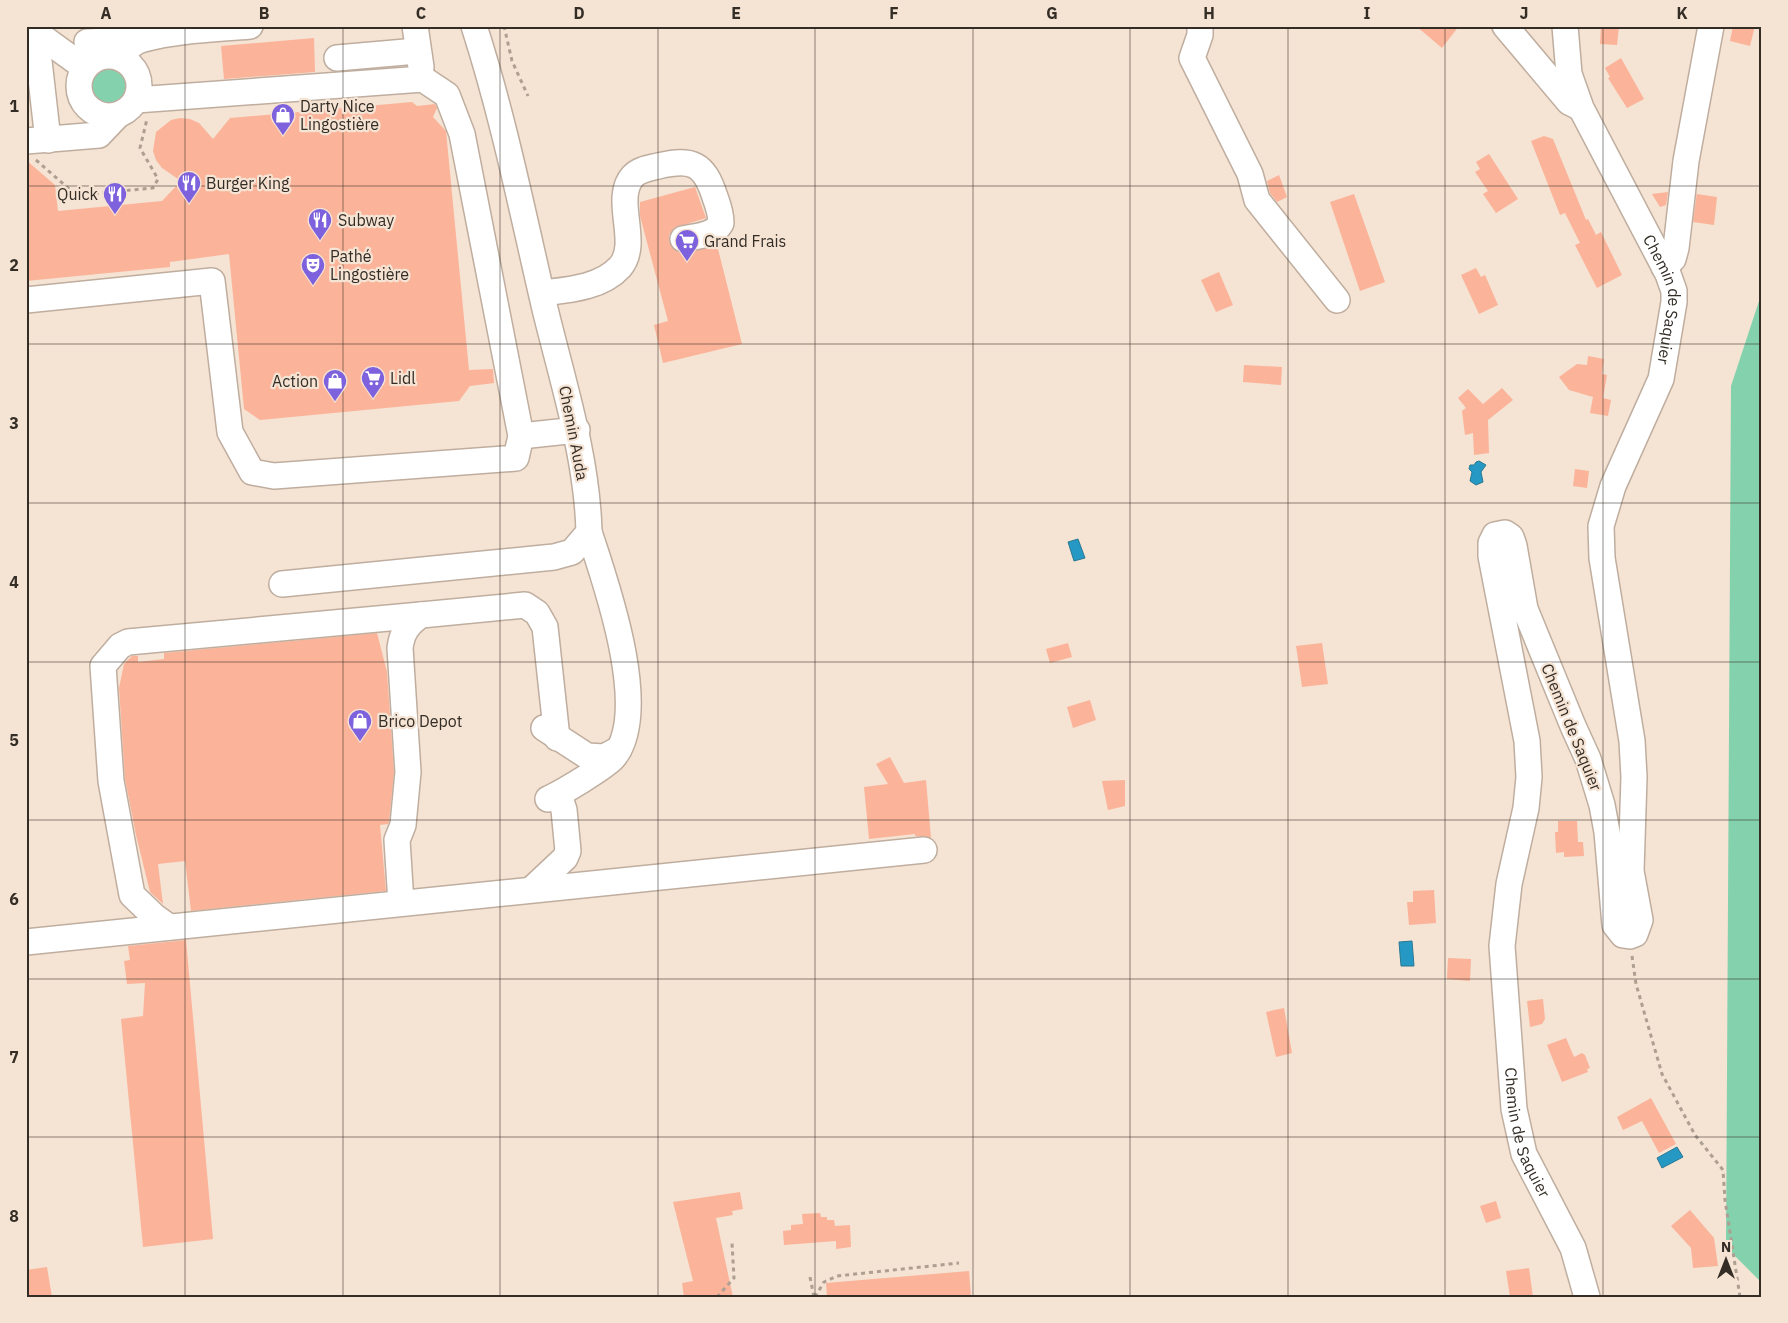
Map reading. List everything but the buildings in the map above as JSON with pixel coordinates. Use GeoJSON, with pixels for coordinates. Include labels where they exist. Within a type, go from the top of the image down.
{"type":"FeatureCollection","features":[{"type":"Feature","properties":{"kind":"street"},"geometry":{"type":"LineString","coordinates":[[27,26],[85,68]]}},
{"type":"Feature","properties":{"kind":"street"},"geometry":{"type":"LineString","coordinates":[[87,42],[143,39],[208,29],[250,26]]}},
{"type":"Feature","properties":{"kind":"street"},"geometry":{"type":"LineString","coordinates":[[415,26],[418,36],[417,51],[423,79]]}},
{"type":"Feature","properties":{"kind":"street","name":"Chemin Auda"},"geometry":{"type":"LineString","coordinates":[[474,26],[491,78],[577,430],[588,505],[589,532],[615,619],[627,675],[628,706],[626,730],[618,749]]}},
{"type":"Feature","properties":{"kind":"street"},"geometry":{"type":"LineString","coordinates":[[1200,26],[1200,35],[1192,58],[1250,174],[1257,200],[1337,300]]}},
{"type":"Feature","properties":{"kind":"street"},"geometry":{"type":"LineString","coordinates":[[1505,26],[1569,102],[1581,108]]}},
{"type":"Feature","properties":{"kind":"street","name":"Chemin de Saquier"},"geometry":{"type":"LineString","coordinates":[[1565,26],[1569,74],[1581,108],[1671,281],[1674,302],[1665,362],[1656,393],[1612,486],[1601,526],[1602,558],[1632,741],[1634,777],[1631,871],[1640,920],[1635,934],[1630,936],[1623,935],[1615,925],[1607,832],[1595,780],[1525,609],[1511,537],[1499,534],[1493,538],[1491,556],[1527,741],[1529,777],[1526,808],[1509,884],[1502,946],[1514,1109],[1524,1154],[1573,1248],[1587,1297]]}},
{"type":"Feature","properties":{"kind":"street"},"geometry":{"type":"LineString","coordinates":[[1664,267],[1673,260],[1676,248],[1686,161],[1711,26]]}},
{"type":"Feature","properties":{"kind":"street"},"geometry":{"type":"LineString","coordinates":[[122,59],[126,50],[143,39]]}},
{"type":"Feature","properties":{"kind":"street"},"geometry":{"type":"LineString","coordinates":[[26,46],[36,55],[39,61],[36,146],[100,135],[116,116],[144,107],[423,79],[447,95],[462,134],[521,436],[516,458],[274,476],[252,472],[230,432],[212,281],[26,300]]}},
{"type":"Feature","properties":{"kind":"street"},"geometry":{"type":"LineString","coordinates":[[337,58],[417,51]]}},
{"type":"Feature","properties":{"kind":"street"},"geometry":{"type":"LineString","coordinates":[[116,116],[99,115],[84,104],[79,86],[85,68],[101,57],[112,56],[122,59],[136,72],[144,107]]}},
{"type":"Feature","properties":{"kind":"street"},"geometry":{"type":"LineString","coordinates":[[542,293],[596,283],[612,275],[620,267],[628,252],[626,194],[634,176],[642,170],[670,163],[692,163],[701,168],[708,178],[721,223],[716,230],[710,233],[683,239]]}},
{"type":"Feature","properties":{"kind":"street"},"geometry":{"type":"LineString","coordinates":[[521,436],[577,430]]}},
{"type":"Feature","properties":{"kind":"street"},"geometry":{"type":"LineString","coordinates":[[282,584],[554,557],[572,552],[589,532]]}},
{"type":"Feature","properties":{"kind":"street"},"geometry":{"type":"LineString","coordinates":[[169,927],[155,917],[132,895],[111,781],[103,666],[120,646],[128,642],[525,605],[537,613],[545,627],[549,732],[592,757],[604,757],[618,749]]}},
{"type":"Feature","properties":{"kind":"street"},"geometry":{"type":"LineString","coordinates":[[401,903],[397,840],[403,825],[408,754],[400,648],[405,629],[421,615]]}},
{"type":"Feature","properties":{"kind":"street"},"geometry":{"type":"LineString","coordinates":[[532,889],[565,858],[568,851],[564,810],[554,797],[613,759],[618,749]]}},
{"type":"Feature","properties":{"kind":"street"},"geometry":{"type":"LineString","coordinates":[[26,942],[924,850]]}},
{"type":"Feature","properties":{"kind":"path"},"geometry":{"type":"LineString","coordinates":[[504,26],[512,61],[528,96]]}},
{"type":"Feature","properties":{"kind":"path"},"geometry":{"type":"LineString","coordinates":[[36,146],[76,195],[153,188],[158,179],[140,148],[145,120],[144,107]]}},
{"type":"Feature","properties":{"kind":"path"},"geometry":{"type":"LineString","coordinates":[[1630,936],[1636,984],[1662,1074],[1694,1135],[1723,1170],[1725,1200],[1740,1297]]}},
{"type":"Feature","properties":{"kind":"path"},"geometry":{"type":"LineString","coordinates":[[718,1297],[734,1278],[732,1243]]}},
{"type":"Feature","properties":{"kind":"path"},"geometry":{"type":"LineString","coordinates":[[815,1297],[824,1282],[837,1276],[959,1263]]}},
{"type":"Feature","properties":{"kind":"path"},"geometry":{"type":"LineString","coordinates":[[810,1277],[815,1297]]}},
{"type":"Feature","properties":{"kind":"green space"},"geometry":{"type":"Polygon","coordinates":[[[111,65],[119,68],[125,74],[128,86],[125,98],[119,104],[103,107],[95,104],[89,98],[86,82],[89,74],[95,68],[111,65]]]}},
{"type":"Feature","properties":{"kind":"green space"},"geometry":{"type":"Polygon","coordinates":[[[1762,292],[1762,1283],[1726,1247],[1731,386],[1762,292]]]}},
{"type":"Feature","properties":{"kind":"water"},"geometry":{"type":"Polygon","coordinates":[[[1479,461],[1486,465],[1481,472],[1483,482],[1476,485],[1470,481],[1472,472],[1469,469],[1470,465],[1474,465],[1479,461]]]}},
{"type":"Feature","properties":{"kind":"water"},"geometry":{"type":"Polygon","coordinates":[[[1078,539],[1085,558],[1074,561],[1068,542],[1078,539]]]}},
{"type":"Feature","properties":{"kind":"water"},"geometry":{"type":"Polygon","coordinates":[[[1412,941],[1414,966],[1401,966],[1399,942],[1412,941]]]}},
{"type":"Feature","properties":{"kind":"water"},"geometry":{"type":"Polygon","coordinates":[[[1677,1147],[1683,1157],[1662,1168],[1657,1158],[1677,1147]]]}},
{"type":"Feature","properties":{"kind":"place","name":"Darty Nice Lingostière"},"geometry":{"type":"Point","coordinates":[283,136]}},
{"type":"Feature","properties":{"kind":"place","name":"Burger King"},"geometry":{"type":"Point","coordinates":[189,204]}},
{"type":"Feature","properties":{"kind":"place","name":"Quick"},"geometry":{"type":"Point","coordinates":[115,215]}},
{"type":"Feature","properties":{"kind":"place","name":"Subway"},"geometry":{"type":"Point","coordinates":[320,241]}},
{"type":"Feature","properties":{"kind":"place","name":"Grand Frais"},"geometry":{"type":"Point","coordinates":[687,262]}},
{"type":"Feature","properties":{"kind":"place","name":"Pathé Lingostière"},"geometry":{"type":"Point","coordinates":[313,286]}},
{"type":"Feature","properties":{"kind":"place","name":"Lidl"},"geometry":{"type":"Point","coordinates":[373,399]}},
{"type":"Feature","properties":{"kind":"place","name":"Action"},"geometry":{"type":"Point","coordinates":[335,402]}},
{"type":"Feature","properties":{"kind":"place","name":"Brico Depot"},"geometry":{"type":"Point","coordinates":[360,742]}}]}
